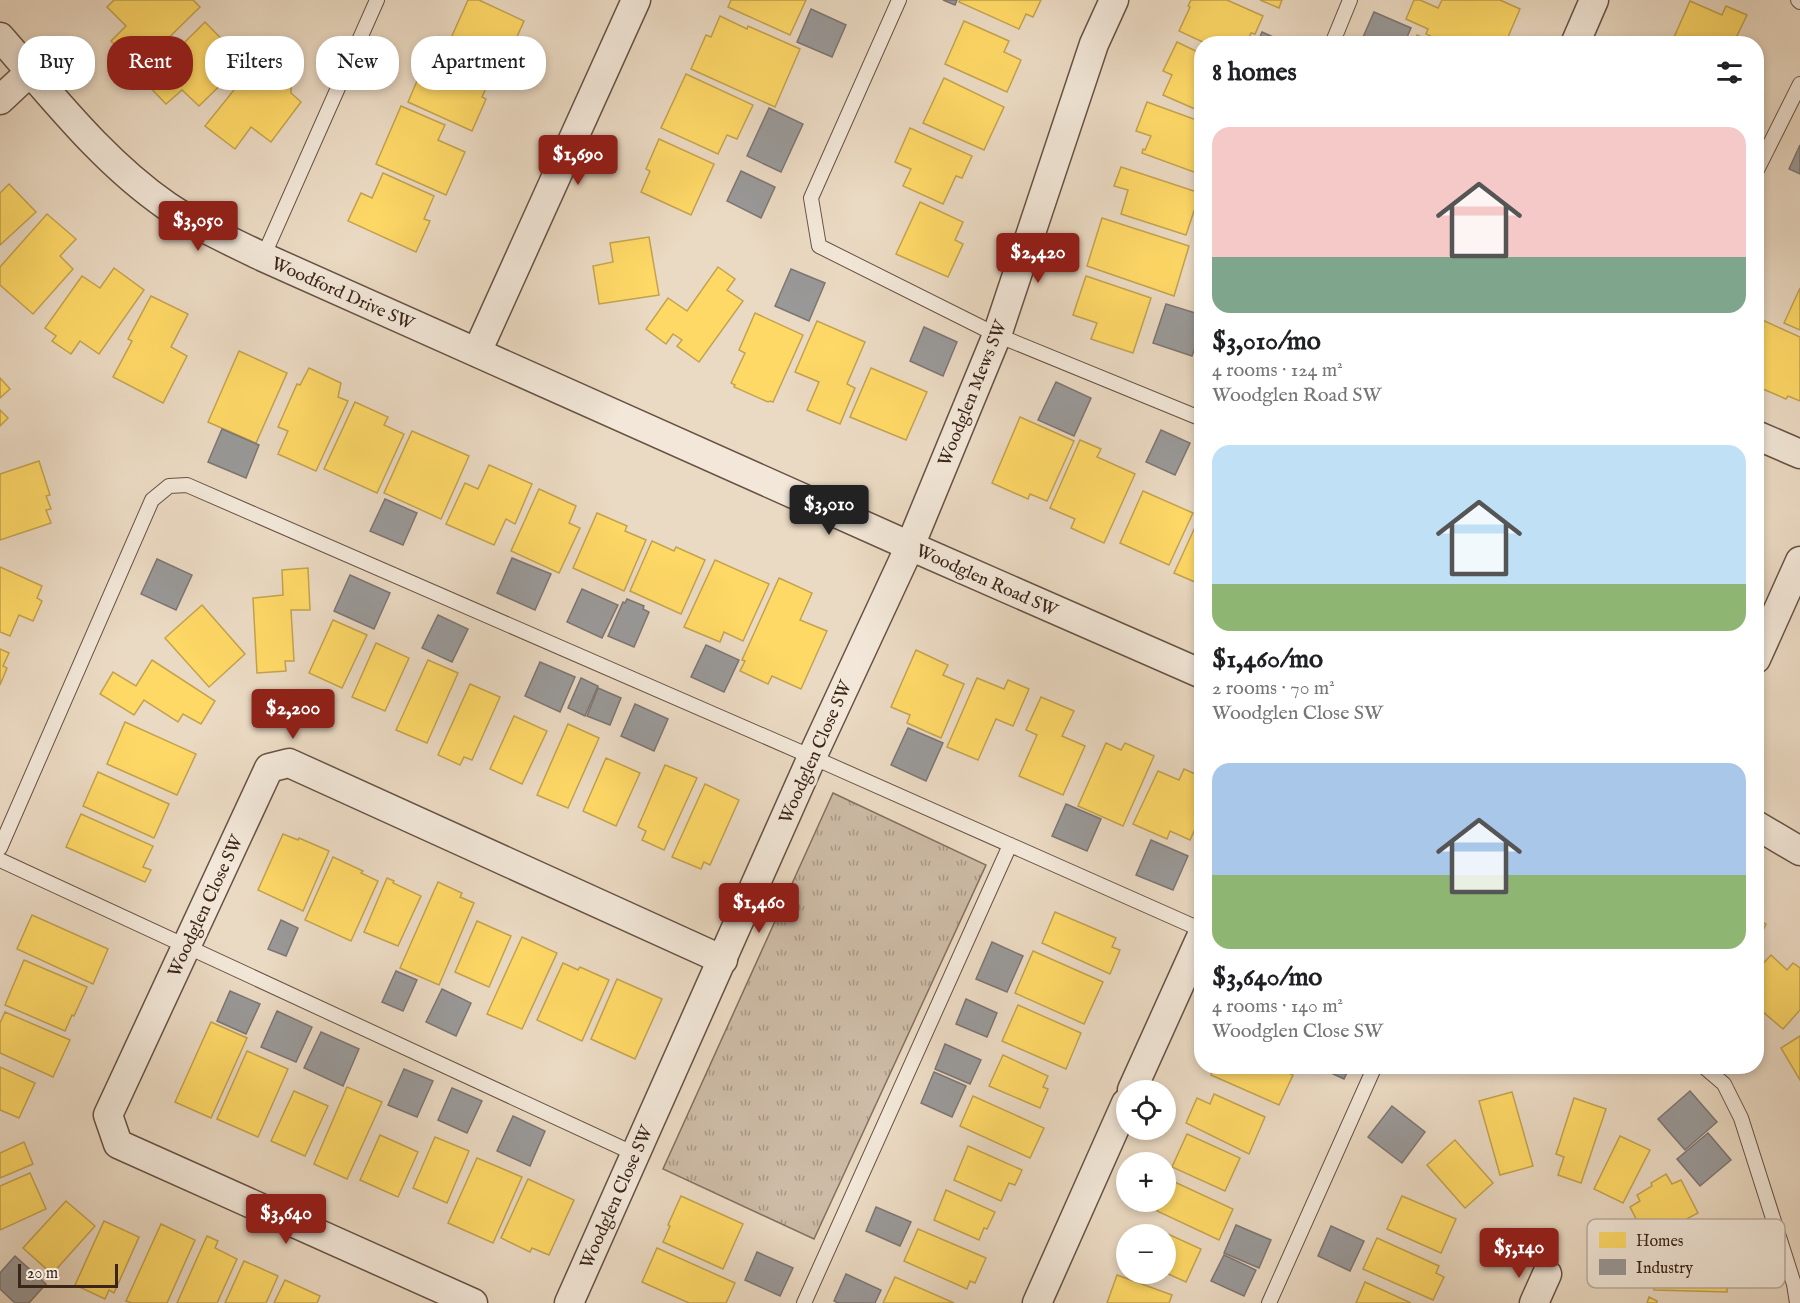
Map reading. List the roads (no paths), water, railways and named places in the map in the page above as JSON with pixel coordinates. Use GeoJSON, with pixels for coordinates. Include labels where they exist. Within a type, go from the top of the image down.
{"type":"FeatureCollection","features":[{"type":"Feature","properties":{"kind":"street"},"geometry":{"type":"LineString","coordinates":[[477,352],[636,0]]}},
{"type":"Feature","properties":{"kind":"street","name":"Woodglen Mews SW"},"geometry":{"type":"LineString","coordinates":[[910,546],[997,335],[1094,44],[1114,0]]}},
{"type":"Feature","properties":{"kind":"street"},"geometry":{"type":"LineString","coordinates":[[1578,36],[1594,0]]}},
{"type":"Feature","properties":{"kind":"street","name":"Woodford Drive SW"},"geometry":{"type":"LineString","coordinates":[[0,37],[18,57]]}},
{"type":"Feature","properties":{"kind":"street"},"geometry":{"type":"LineString","coordinates":[[0,100],[18,84]]}},
{"type":"Feature","properties":{"kind":"street","name":"Woodford Drive SW"},"geometry":{"type":"LineString","coordinates":[[47,90],[105,154],[166,205],[208,231],[477,352]]}},
{"type":"Feature","properties":{"kind":"street","name":"Woodglen Road SW"},"geometry":{"type":"LineString","coordinates":[[477,352],[1194,670]]}},
{"type":"Feature","properties":{"kind":"street"},"geometry":{"type":"LineString","coordinates":[[1764,438],[1800,454]]}},
{"type":"Feature","properties":{"kind":"street","name":"Woodglen Close SW"},"geometry":{"type":"LineString","coordinates":[[568,1303],[812,757],[910,546]]}},
{"type":"Feature","properties":{"kind":"street"},"geometry":{"type":"LineString","coordinates":[[1764,641],[1800,561]]}},
{"type":"Feature","properties":{"kind":"street","name":"Woodglen Close SW"},"geometry":{"type":"LineString","coordinates":[[473,1303],[118,1144],[108,1115],[269,768],[289,763],[723,960]]}},
{"type":"Feature","properties":{"kind":"street"},"geometry":{"type":"LineString","coordinates":[[1764,830],[1800,850]]}},
{"type":"Feature","properties":{"kind":"street"},"geometry":{"type":"LineString","coordinates":[[1137,1080],[1194,953]]}},
{"type":"Feature","properties":{"kind":"street"},"geometry":{"type":"LineString","coordinates":[[1037,1303],[1116,1125]]}},
{"type":"Feature","properties":{"kind":"street"},"geometry":{"type":"LineString","coordinates":[[1534,1303],[1547,1274]]}},
{"type":"Feature","properties":{"kind":"lane"},"geometry":{"type":"LineString","coordinates":[[263,257],[377,0]]}},
{"type":"Feature","properties":{"kind":"lane"},"geometry":{"type":"LineString","coordinates":[[899,0],[811,198],[819,246],[997,335],[1194,413]]}},
{"type":"Feature","properties":{"kind":"lane"},"geometry":{"type":"LineString","coordinates":[[1335,36],[1350,0]]}},
{"type":"Feature","properties":{"kind":"lane"},"geometry":{"type":"LineString","coordinates":[[1764,156],[1800,84]]}},
{"type":"Feature","properties":{"kind":"lane"},"geometry":{"type":"LineString","coordinates":[[0,848],[153,500],[169,486],[187,485],[812,757],[1194,926]]}},
{"type":"Feature","properties":{"kind":"lane"},"geometry":{"type":"LineString","coordinates":[[804,1303],[1010,845]]}},
{"type":"Feature","properties":{"kind":"lane"},"geometry":{"type":"LineString","coordinates":[[0,860],[635,1154]]}},
{"type":"Feature","properties":{"kind":"lane"},"geometry":{"type":"LineString","coordinates":[[1269,1303],[1371,1074]]}},
{"type":"Feature","properties":{"kind":"lane"},"geometry":{"type":"LineString","coordinates":[[1712,1074],[1724,1084],[1741,1118],[1773,1219]]}},
{"type":"Feature","properties":{"kind":"lane"},"geometry":{"type":"LineString","coordinates":[[1785,1256],[1797,1303]]}}]}
